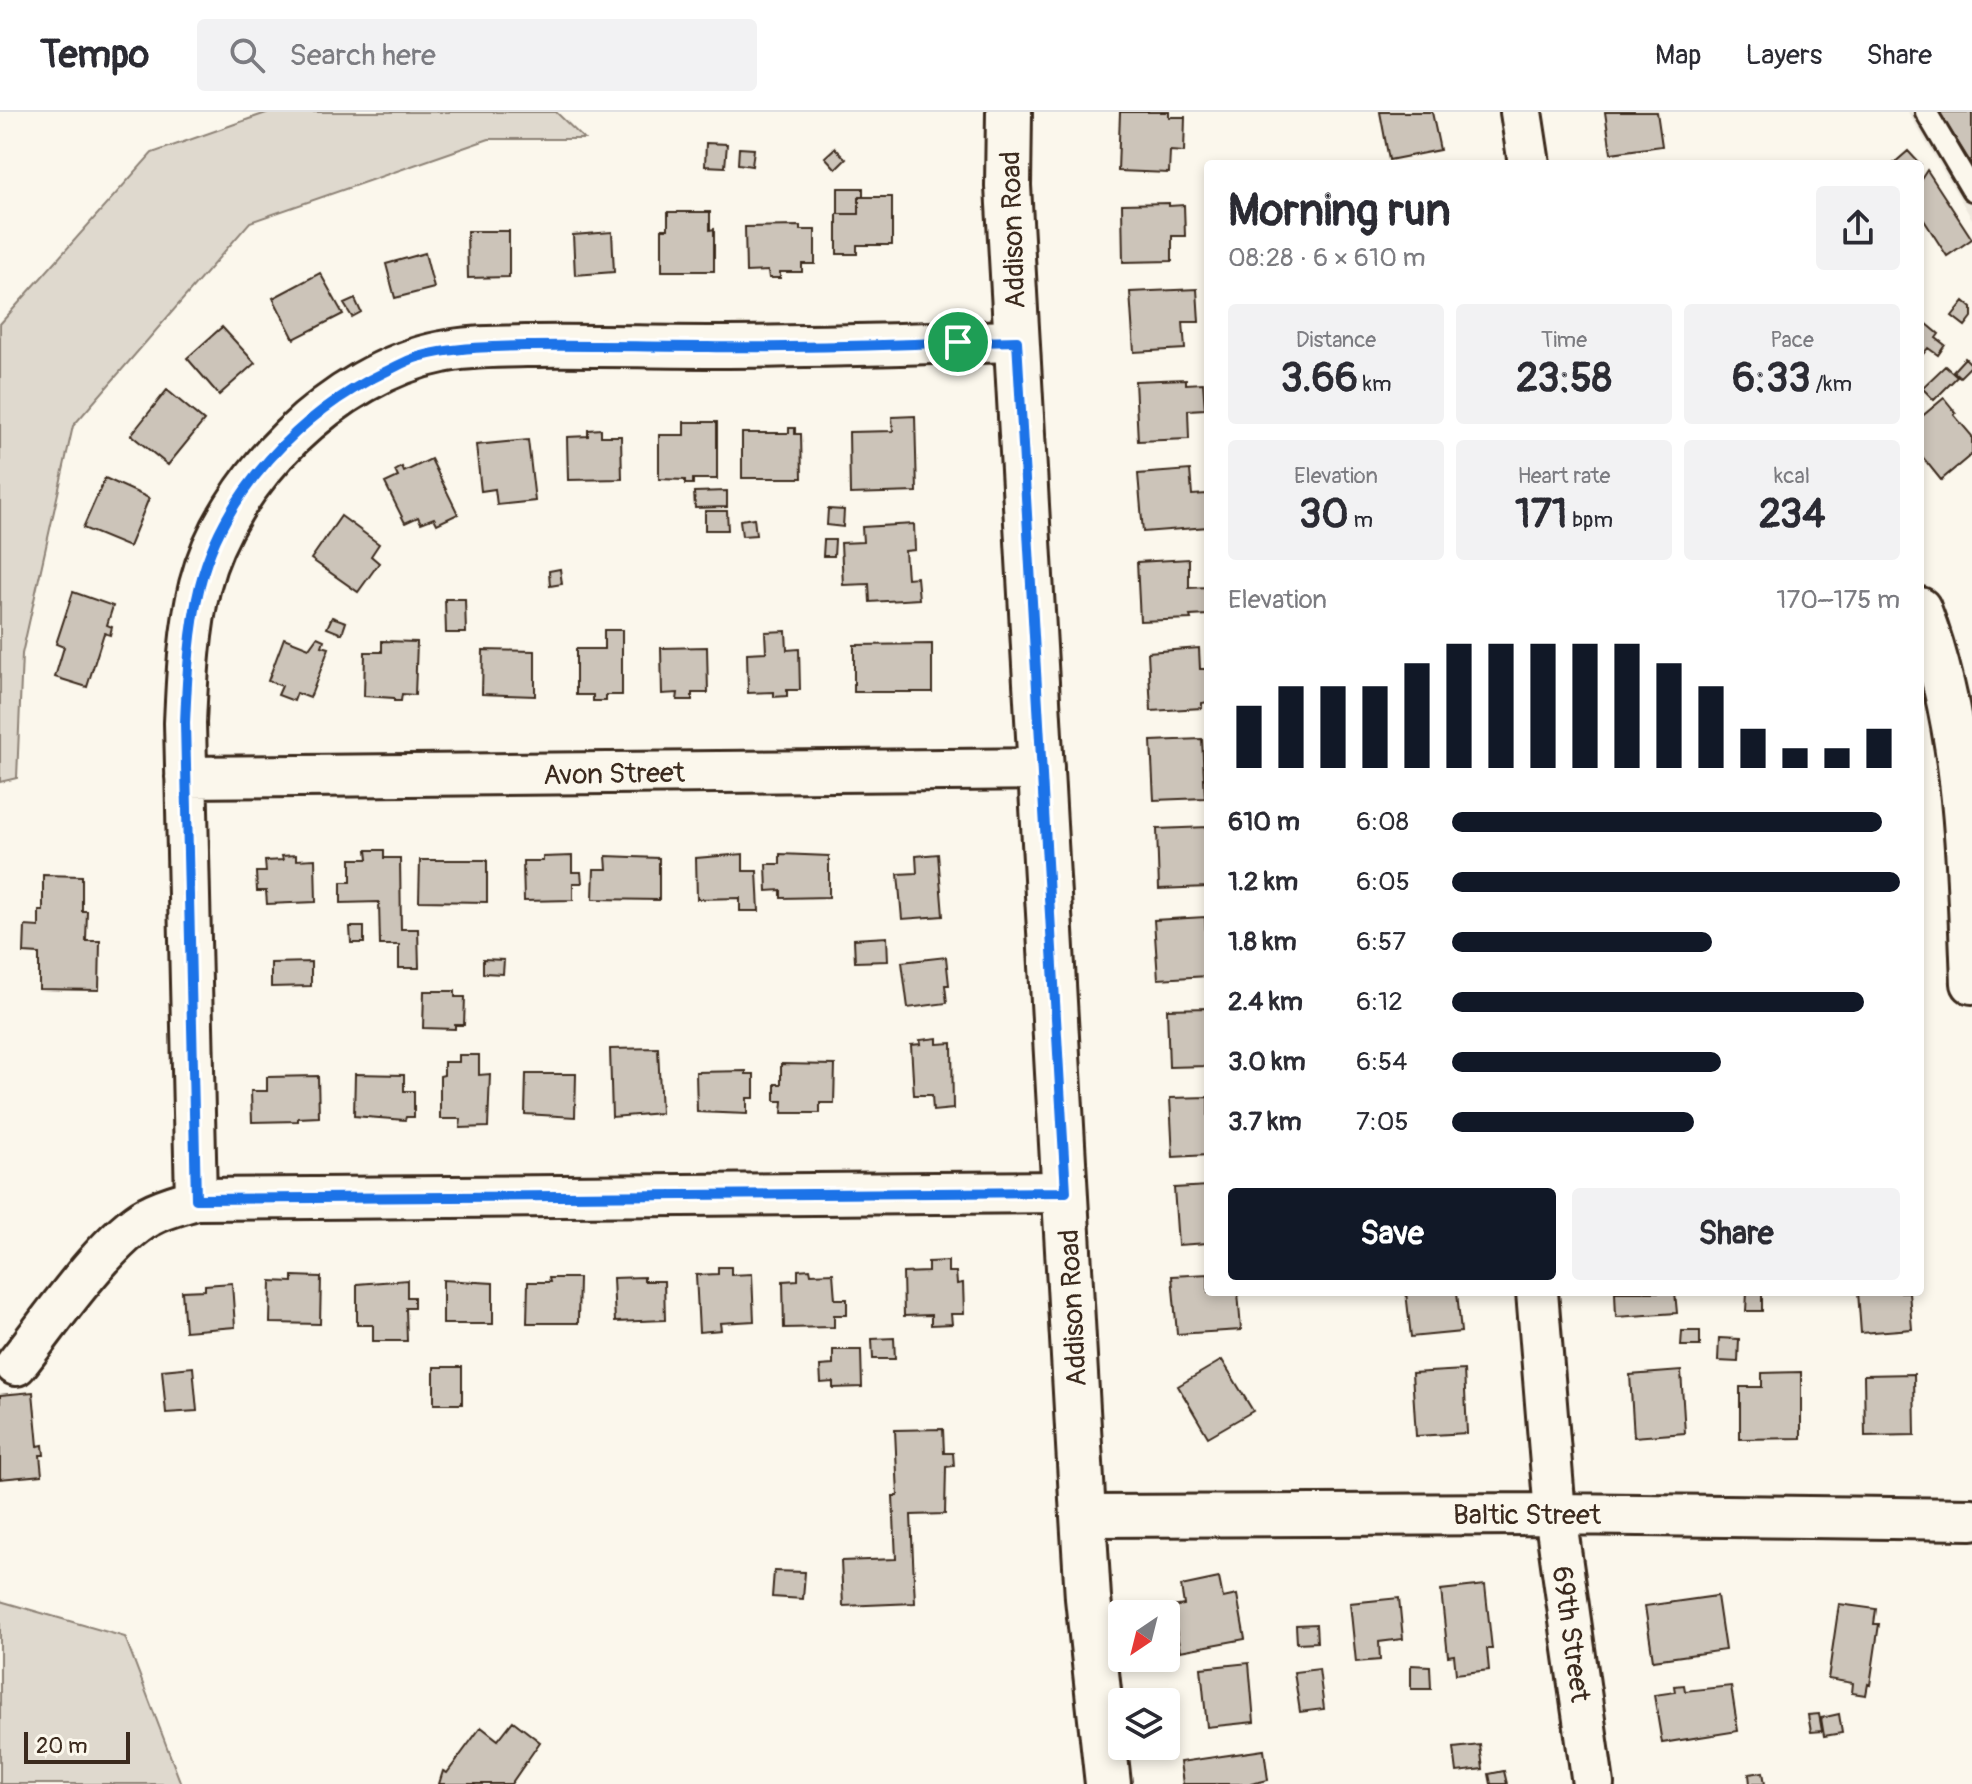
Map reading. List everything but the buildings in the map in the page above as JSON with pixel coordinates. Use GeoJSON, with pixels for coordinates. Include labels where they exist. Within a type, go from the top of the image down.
{"type":"FeatureCollection","features":[{"type":"Feature","properties":{"kind":"main road","name":"Addison Road"},"geometry":{"type":"LineString","coordinates":[[1009,112],[1008,186],[1083,1516],[1088,1598],[1108,1784]]}},
{"type":"Feature","properties":{"kind":"street"},"geometry":{"type":"LineString","coordinates":[[1521,112],[1528,160]]}},
{"type":"Feature","properties":{"kind":"street"},"geometry":{"type":"LineString","coordinates":[[196,1199],[185,723],[193,624],[200,583],[228,516],[271,459],[310,421],[361,383],[415,358],[479,347],[715,347],[1017,341]]}},
{"type":"Feature","properties":{"kind":"street"},"geometry":{"type":"LineString","coordinates":[[1924,619],[1937,655],[1954,729],[1966,831],[1972,983]]}},
{"type":"Feature","properties":{"kind":"street","name":"Avon Street"},"geometry":{"type":"LineString","coordinates":[[186,777],[1043,769]]}},
{"type":"Feature","properties":{"kind":"street"},"geometry":{"type":"LineString","coordinates":[[16,1365],[128,1230],[150,1215],[196,1199],[1066,1192]]}},
{"type":"Feature","properties":{"kind":"street","name":"69th Street"},"geometry":{"type":"LineString","coordinates":[[1537,1296],[1555,1514],[1593,1784]]}},
{"type":"Feature","properties":{"kind":"street","name":"Baltic Street"},"geometry":{"type":"LineString","coordinates":[[1083,1516],[1555,1514],[1972,1519]]}},
{"type":"Feature","properties":{"kind":"lane"},"geometry":{"type":"LineString","coordinates":[[1926,112],[1972,190]]}},
{"type":"Feature","properties":{"kind":"shaded area"},"geometry":{"type":"Polygon","coordinates":[[[269,112],[556,112],[584,139],[489,139],[250,222],[73,426],[22,654],[17,778],[0,782],[0,324],[152,153],[269,112]]]}},
{"type":"Feature","properties":{"kind":"shaded area"},"geometry":{"type":"Polygon","coordinates":[[[1908,112],[1972,112],[1972,219],[1908,112]]]}},
{"type":"Feature","properties":{"kind":"shaded area"},"geometry":{"type":"Polygon","coordinates":[[[0,1601],[125,1637],[181,1784],[0,1784],[0,1601]]]}},
{"type":"Feature","properties":{"kind":"route"},"geometry":{"type":"LineString","coordinates":[[1017,341],[1066,1192],[196,1199],[185,723],[187,673],[200,583],[215,544],[245,490],[271,459],[310,421],[361,383],[415,358],[445,351],[552,345],[715,347],[958,342],[1017,341]]}}]}
